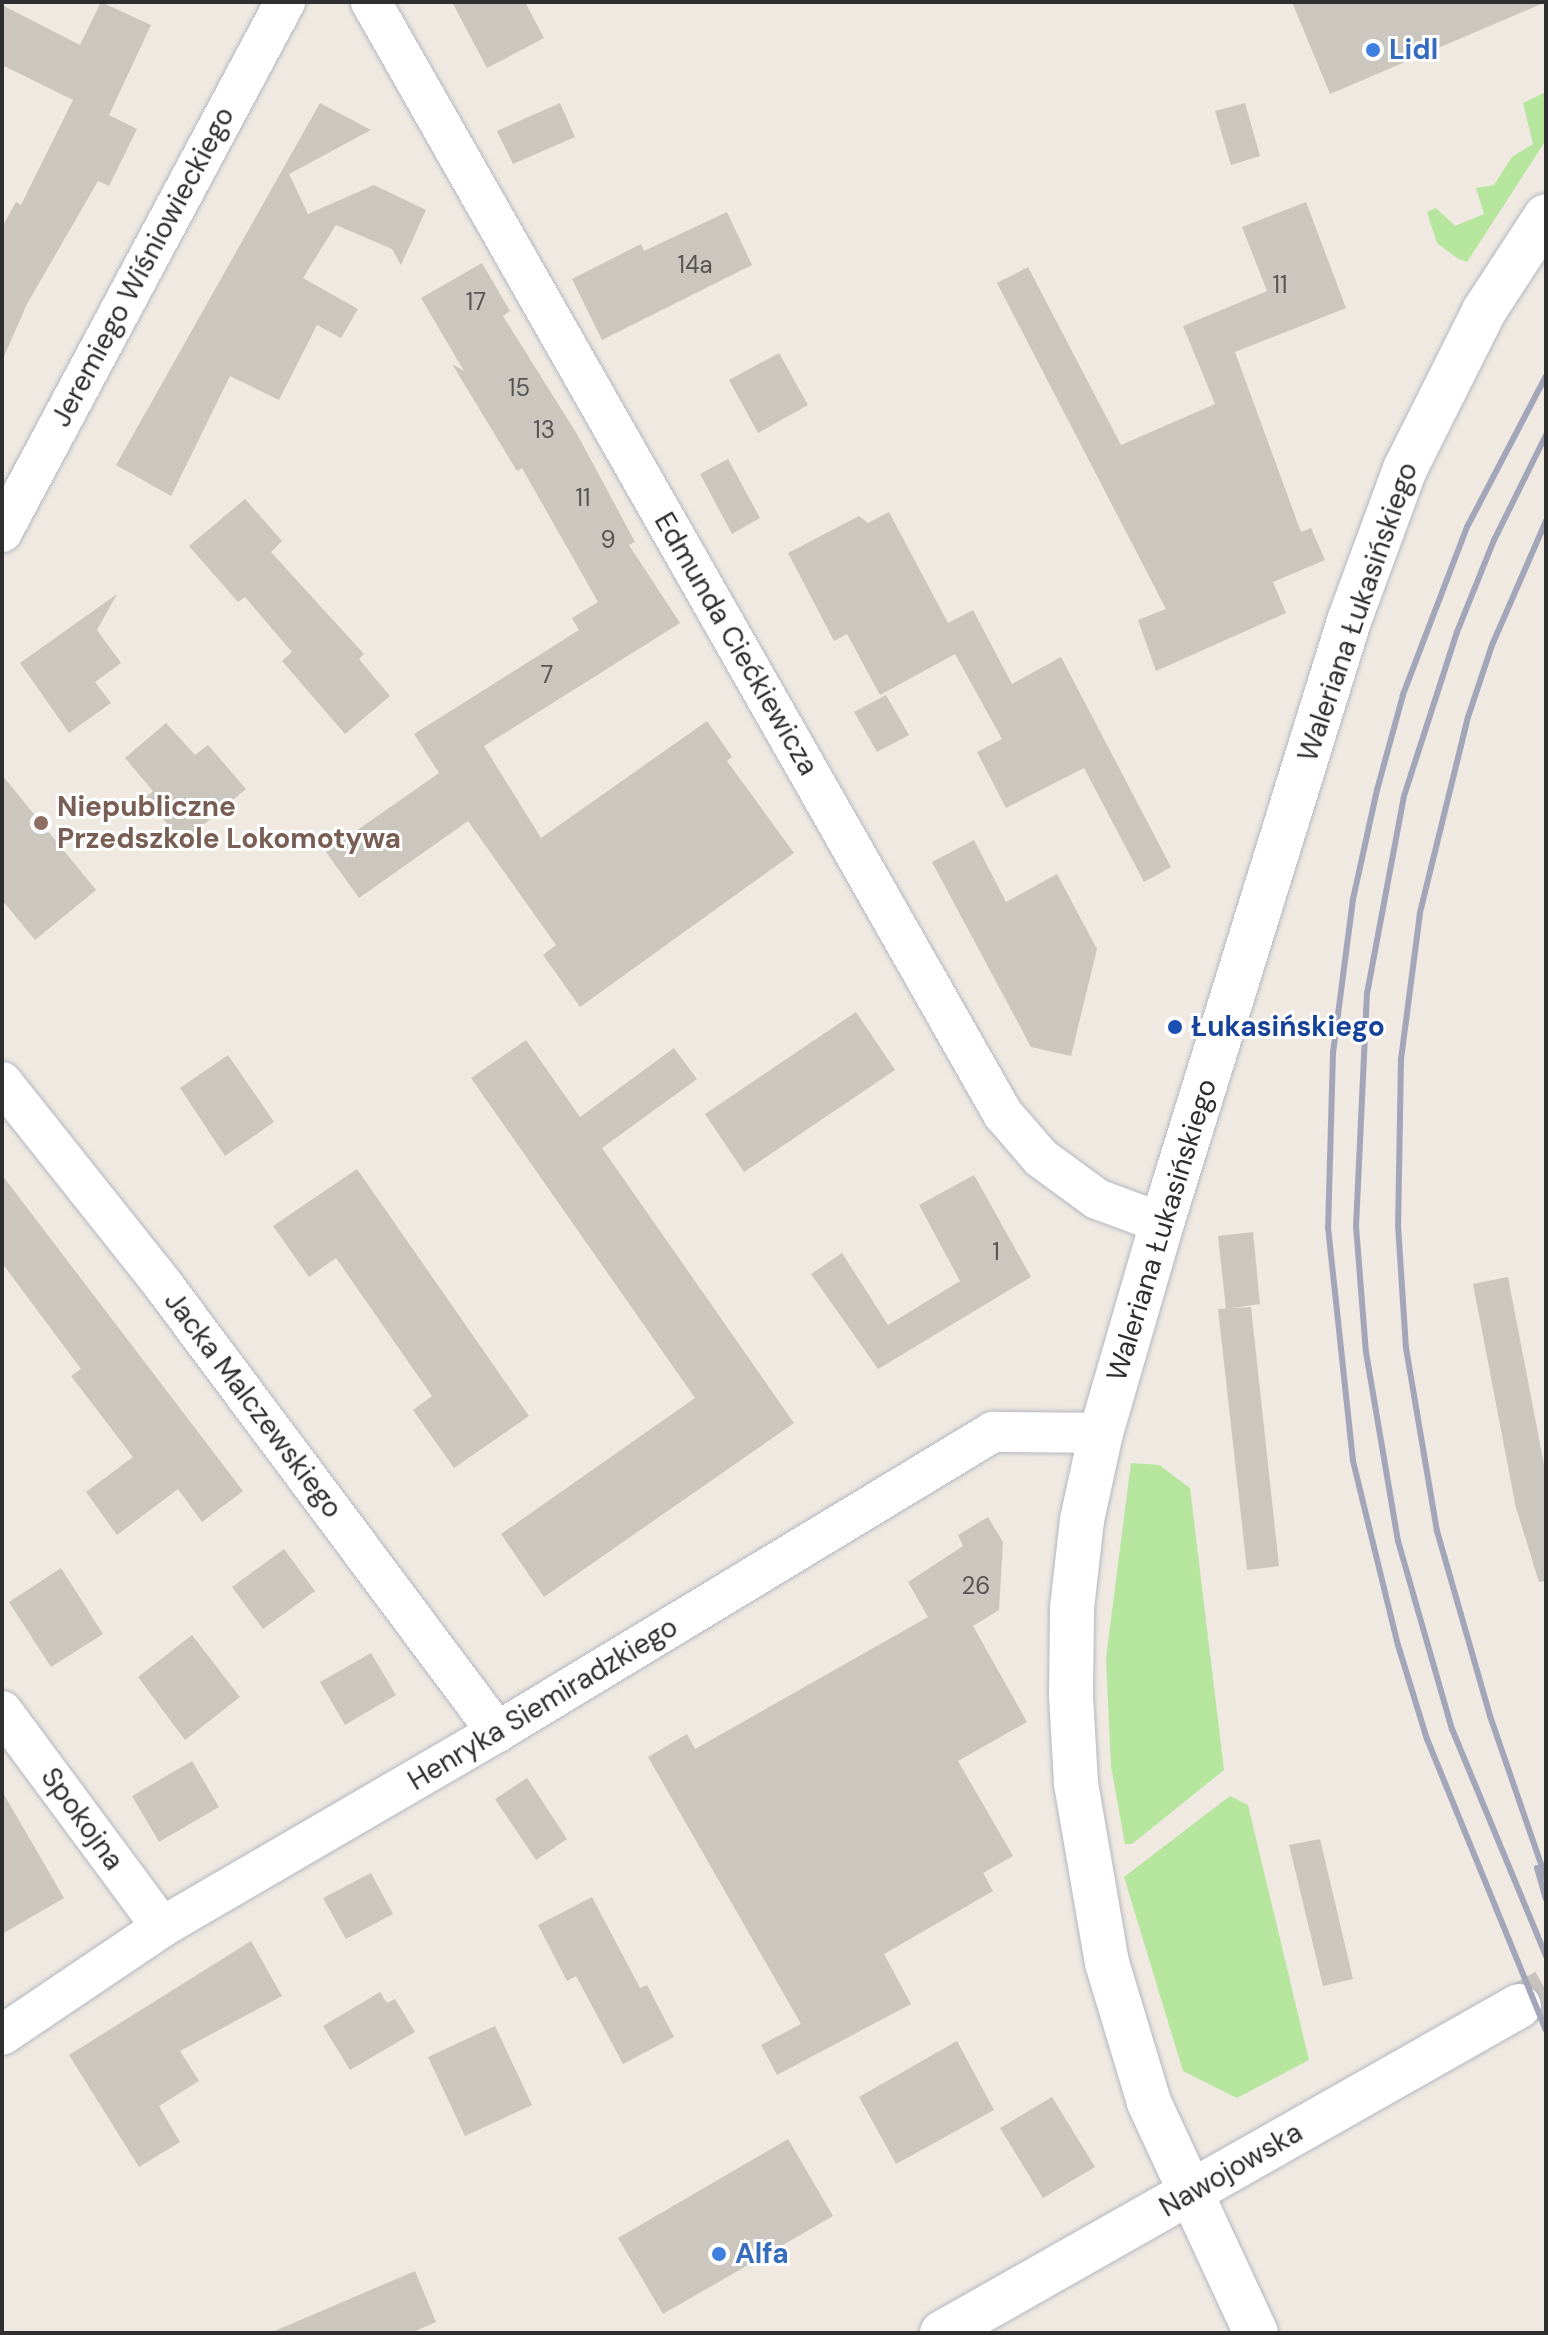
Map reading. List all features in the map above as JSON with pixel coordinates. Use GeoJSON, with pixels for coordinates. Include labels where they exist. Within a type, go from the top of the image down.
{"type":"FeatureCollection","features":[{"type":"Feature","properties":{"kind":"street","name":"Jeremiego Wiśniowieckiego"},"geometry":{"type":"LineString","coordinates":[[2,532],[285,2]]}},
{"type":"Feature","properties":{"kind":"street","name":"Edmunda Ciećkiewicza"},"geometry":{"type":"LineString","coordinates":[[371,2],[1003,1114],[1041,1158],[1097,1199],[1162,1223]]}},
{"type":"Feature","properties":{"kind":"street","name":"Waleriana Łukasińskiego"},"geometry":{"type":"LineString","coordinates":[[1256,2333],[1189,2195],[1149,2102],[1107,1963],[1076,1783],[1072,1608],[1082,1520],[1101,1433],[1162,1223],[1349,621],[1400,483],[1484,311],[1546,216]]}},
{"type":"Feature","properties":{"kind":"street","name":"Jacka Malczewskiego"},"geometry":{"type":"LineString","coordinates":[[2,1082],[164,1286],[497,1732]]}},
{"type":"Feature","properties":{"kind":"street","name":"Henryka Siemiradzkiego"},"geometry":{"type":"LineString","coordinates":[[2,2035],[162,1927],[497,1732],[993,1432],[1101,1433]]}},
{"type":"Feature","properties":{"kind":"street","name":"Spokojna"},"geometry":{"type":"LineString","coordinates":[[2,1711],[162,1927]]}},
{"type":"Feature","properties":{"kind":"street","name":"Nawojowska"},"geometry":{"type":"LineString","coordinates":[[942,2333],[1519,2006]]}},
{"type":"Feature","properties":{"kind":"green space"},"geometry":{"type":"Polygon","coordinates":[[[1546,92],[1546,140],[1467,262],[1457,258],[1437,243],[1427,212],[1436,208],[1455,226],[1484,214],[1476,188],[1494,185],[1512,157],[1533,144],[1523,103],[1546,92]]]}},
{"type":"Feature","properties":{"kind":"green space"},"geometry":{"type":"Polygon","coordinates":[[[1131,1463],[1159,1465],[1190,1488],[1224,1770],[1132,1844],[1125,1844],[1111,1766],[1106,1658],[1131,1463]]]}},
{"type":"Feature","properties":{"kind":"green space"},"geometry":{"type":"Polygon","coordinates":[[[1230,1796],[1248,1805],[1309,2060],[1237,2098],[1183,2071],[1124,1877],[1230,1796]]]}},
{"type":"Feature","properties":{"kind":"building"},"geometry":{"type":"Polygon","coordinates":[[[101,2],[151,25],[109,115],[137,129],[109,186],[98,181],[27,304],[2,361],[2,227],[16,202],[21,205],[73,100],[2,65],[2,5],[80,45],[101,2]]]}},
{"type":"Feature","properties":{"kind":"building"},"geometry":{"type":"Polygon","coordinates":[[[452,2],[525,2],[544,38],[487,68],[452,2]]]}},
{"type":"Feature","properties":{"kind":"building","name":"Lidl"},"geometry":{"type":"Polygon","coordinates":[[[1292,2],[1546,2],[1330,94],[1292,2]]]}},
{"type":"Feature","properties":{"kind":"building"},"geometry":{"type":"Polygon","coordinates":[[[320,103],[371,130],[289,174],[308,214],[374,185],[426,210],[401,265],[392,249],[336,225],[303,278],[358,309],[341,338],[317,325],[279,400],[230,376],[171,496],[116,465],[320,103]]]}},
{"type":"Feature","properties":{"kind":"building"},"geometry":{"type":"Polygon","coordinates":[[[560,103],[575,137],[513,164],[497,131],[560,103]]]}},
{"type":"Feature","properties":{"kind":"building"},"geometry":{"type":"Polygon","coordinates":[[[1245,103],[1260,156],[1231,165],[1215,111],[1245,103]]]}},
{"type":"Feature","properties":{"kind":"building"},"geometry":{"type":"Polygon","coordinates":[[[1306,202],[1346,308],[1235,352],[1301,532],[1311,528],[1325,560],[1273,582],[1286,613],[1156,671],[1138,620],[1166,609],[997,283],[1028,267],[1121,445],[1215,404],[1183,326],[1267,291],[1242,227],[1306,202]]]}},
{"type":"Feature","properties":{"kind":"building"},"geometry":{"type":"Polygon","coordinates":[[[727,212],[752,265],[602,340],[572,279],[641,244],[644,251],[727,212]]]}},
{"type":"Feature","properties":{"kind":"building"},"geometry":{"type":"Polygon","coordinates":[[[482,263],[510,311],[503,316],[577,434],[635,542],[629,545],[680,623],[484,746],[541,838],[707,721],[732,757],[727,761],[794,853],[580,1007],[543,955],[556,945],[468,821],[359,898],[326,852],[439,773],[414,734],[579,630],[572,618],[598,602],[522,468],[517,471],[452,364],[464,371],[421,298],[482,263]]]}},
{"type":"Feature","properties":{"kind":"building"},"geometry":{"type":"Polygon","coordinates":[[[779,353],[808,405],[758,433],[729,380],[779,353]]]}},
{"type":"Feature","properties":{"kind":"building"},"geometry":{"type":"Polygon","coordinates":[[[728,459],[760,518],[732,534],[700,474],[728,459]]]}},
{"type":"Feature","properties":{"kind":"building"},"geometry":{"type":"Polygon","coordinates":[[[245,499],[282,541],[271,552],[364,654],[359,659],[390,696],[345,734],[282,661],[292,652],[245,597],[238,602],[189,546],[245,499]]]}},
{"type":"Feature","properties":{"kind":"building"},"geometry":{"type":"Polygon","coordinates":[[[889,512],[948,623],[973,610],[1012,684],[1061,657],[1171,867],[1144,882],[1084,768],[1006,808],[977,752],[1002,739],[955,654],[880,695],[847,634],[834,641],[788,553],[859,516],[868,523],[889,512]]]}},
{"type":"Feature","properties":{"kind":"building"},"geometry":{"type":"Polygon","coordinates":[[[117,594],[97,630],[121,663],[95,682],[111,703],[69,733],[20,663],[117,594]]]}},
{"type":"Feature","properties":{"kind":"building"},"geometry":{"type":"Polygon","coordinates":[[[886,695],[909,735],[877,752],[854,712],[886,695]]]}},
{"type":"Feature","properties":{"kind":"building"},"geometry":{"type":"Polygon","coordinates":[[[166,723],[195,755],[208,745],[246,789],[183,842],[145,798],[153,791],[125,758],[166,723]]]}},
{"type":"Feature","properties":{"kind":"building","name":"Niepubliczne Przedszkole Lokomotywa"},"geometry":{"type":"Polygon","coordinates":[[[2,775],[96,890],[35,940],[2,900],[2,775]]]}},
{"type":"Feature","properties":{"kind":"building"},"geometry":{"type":"Polygon","coordinates":[[[974,840],[1006,902],[1057,874],[1097,949],[1071,1056],[1031,1047],[932,862],[974,840]]]}},
{"type":"Feature","properties":{"kind":"building"},"geometry":{"type":"Polygon","coordinates":[[[856,1012],[895,1070],[744,1172],[705,1114],[856,1012]]]}},
{"type":"Feature","properties":{"kind":"building"},"geometry":{"type":"Polygon","coordinates":[[[526,1040],[580,1117],[674,1048],[697,1079],[602,1148],[794,1423],[544,1597],[501,1534],[695,1398],[471,1078],[526,1040]]]}},
{"type":"Feature","properties":{"kind":"building"},"geometry":{"type":"Polygon","coordinates":[[[228,1055],[274,1122],[225,1156],[180,1088],[228,1055]]]}},
{"type":"Feature","properties":{"kind":"building"},"geometry":{"type":"Polygon","coordinates":[[[357,1169],[529,1416],[454,1468],[413,1410],[432,1396],[336,1258],[309,1277],[273,1226],[357,1169]]]}},
{"type":"Feature","properties":{"kind":"building"},"geometry":{"type":"Polygon","coordinates":[[[2,1175],[243,1491],[202,1522],[178,1489],[117,1535],[86,1492],[133,1457],[71,1376],[81,1369],[2,1263],[2,1175]]]}},
{"type":"Feature","properties":{"kind":"building"},"geometry":{"type":"Polygon","coordinates":[[[974,1175],[1031,1277],[878,1369],[811,1274],[842,1253],[888,1325],[960,1281],[919,1205],[974,1175]]]}},
{"type":"Feature","properties":{"kind":"building"},"geometry":{"type":"Polygon","coordinates":[[[1253,1232],[1260,1304],[1226,1309],[1218,1236],[1253,1232]]]}},
{"type":"Feature","properties":{"kind":"building"},"geometry":{"type":"Polygon","coordinates":[[[1508,1277],[1546,1475],[1546,1581],[1539,1582],[1516,1508],[1473,1284],[1508,1277]]]}},
{"type":"Feature","properties":{"kind":"building"},"geometry":{"type":"Polygon","coordinates":[[[1251,1307],[1279,1566],[1247,1570],[1218,1309],[1251,1307]]]}},
{"type":"Feature","properties":{"kind":"building"},"geometry":{"type":"Polygon","coordinates":[[[988,1517],[1003,1542],[999,1610],[973,1626],[1027,1722],[958,1761],[1013,1856],[983,1873],[993,1891],[884,1954],[911,2004],[777,2075],[761,2045],[801,2024],[648,1757],[687,1734],[695,1749],[928,1617],[908,1582],[963,1546],[958,1535],[988,1517]]]}},
{"type":"Feature","properties":{"kind":"building"},"geometry":{"type":"Polygon","coordinates":[[[284,1549],[315,1591],[263,1629],[232,1587],[284,1549]]]}},
{"type":"Feature","properties":{"kind":"building"},"geometry":{"type":"Polygon","coordinates":[[[61,1568],[103,1634],[51,1667],[9,1602],[61,1568]]]}},
{"type":"Feature","properties":{"kind":"building"},"geometry":{"type":"Polygon","coordinates":[[[192,1635],[240,1697],[185,1740],[138,1677],[192,1635]]]}},
{"type":"Feature","properties":{"kind":"building"},"geometry":{"type":"Polygon","coordinates":[[[371,1653],[396,1695],[345,1725],[320,1682],[371,1653]]]}},
{"type":"Feature","properties":{"kind":"building"},"geometry":{"type":"Polygon","coordinates":[[[192,1761],[219,1807],[159,1842],[132,1796],[192,1761]]]}},
{"type":"Feature","properties":{"kind":"building"},"geometry":{"type":"Polygon","coordinates":[[[527,1778],[567,1839],[536,1860],[495,1799],[527,1778]]]}},
{"type":"Feature","properties":{"kind":"building"},"geometry":{"type":"Polygon","coordinates":[[[2,1791],[64,1898],[2,1934],[2,1791]]]}},
{"type":"Feature","properties":{"kind":"building"},"geometry":{"type":"Polygon","coordinates":[[[1320,1839],[1353,1979],[1323,1986],[1289,1845],[1320,1839]]]}},
{"type":"Feature","properties":{"kind":"building"},"geometry":{"type":"Polygon","coordinates":[[[371,1873],[393,1914],[346,1939],[323,1898],[371,1873]]]}},
{"type":"Feature","properties":{"kind":"building"},"geometry":{"type":"Polygon","coordinates":[[[592,1897],[640,1988],[647,1985],[674,2037],[623,2064],[576,1976],[567,1981],[538,1925],[592,1897]]]}},
{"type":"Feature","properties":{"kind":"building"},"geometry":{"type":"Polygon","coordinates":[[[251,1941],[282,1996],[180,2051],[199,2081],[159,2106],[180,2142],[139,2167],[69,2055],[251,1941]]]}},
{"type":"Feature","properties":{"kind":"building"},"geometry":{"type":"Polygon","coordinates":[[[380,1992],[387,2003],[395,1999],[415,2032],[350,2070],[323,2026],[380,1992]]]}},
{"type":"Feature","properties":{"kind":"building"},"geometry":{"type":"Polygon","coordinates":[[[495,2026],[532,2105],[465,2136],[428,2057],[495,2026]]]}},
{"type":"Feature","properties":{"kind":"building"},"geometry":{"type":"Polygon","coordinates":[[[957,2041],[994,2110],[896,2164],[859,2097],[957,2041]]]}},
{"type":"Feature","properties":{"kind":"building"},"geometry":{"type":"Polygon","coordinates":[[[1052,2097],[1095,2167],[1043,2198],[1000,2128],[1052,2097]]]}},
{"type":"Feature","properties":{"kind":"building"},"geometry":{"type":"Polygon","coordinates":[[[788,2139],[833,2216],[663,2314],[618,2238],[788,2139]]]}},
{"type":"Feature","properties":{"kind":"building"},"geometry":{"type":"Polygon","coordinates":[[[415,2271],[436,2322],[411,2333],[270,2333],[415,2271]]]}},
{"type":"Feature","properties":{"kind":"tunnel"},"geometry":{"type":"LineString","coordinates":[[1519,2006],[1546,1991]]}},
{"type":"Feature","properties":{"kind":"railway"},"geometry":{"type":"LineString","coordinates":[[1546,376],[1467,527],[1403,695],[1377,790],[1353,899],[1333,1052],[1328,1227],[1353,1461],[1398,1645],[1427,1739],[1546,2030]]}},
{"type":"Feature","properties":{"kind":"railway"},"geometry":{"type":"LineString","coordinates":[[1546,435],[1494,540],[1457,632],[1404,796],[1367,993],[1356,1226],[1366,1352],[1398,1541],[1452,1729],[1546,1956]]}},
{"type":"Feature","properties":{"kind":"railway"},"geometry":{"type":"LineString","coordinates":[[1546,521],[1492,645],[1468,717],[1420,913],[1401,1059],[1398,1225],[1406,1348],[1437,1531],[1490,1716],[1546,1879]]}},
{"type":"Feature","properties":{"kind":"railway"},"geometry":{"type":"LineString","coordinates":[[1537,1868],[1546,1899]]}},
{"type":"Feature","properties":{"kind":"place","name":"Lidl"},"geometry":{"type":"Point","coordinates":[1373,50]}},
{"type":"Feature","properties":{"kind":"place","name":"Niepubliczne Przedszkole Lokomotywa"},"geometry":{"type":"Point","coordinates":[41,823]}},
{"type":"Feature","properties":{"kind":"place","name":"Łukasińskiego"},"geometry":{"type":"Point","coordinates":[1175,1027]}},
{"type":"Feature","properties":{"kind":"place","name":"Alfa"},"geometry":{"type":"Point","coordinates":[719,2254]}}]}
